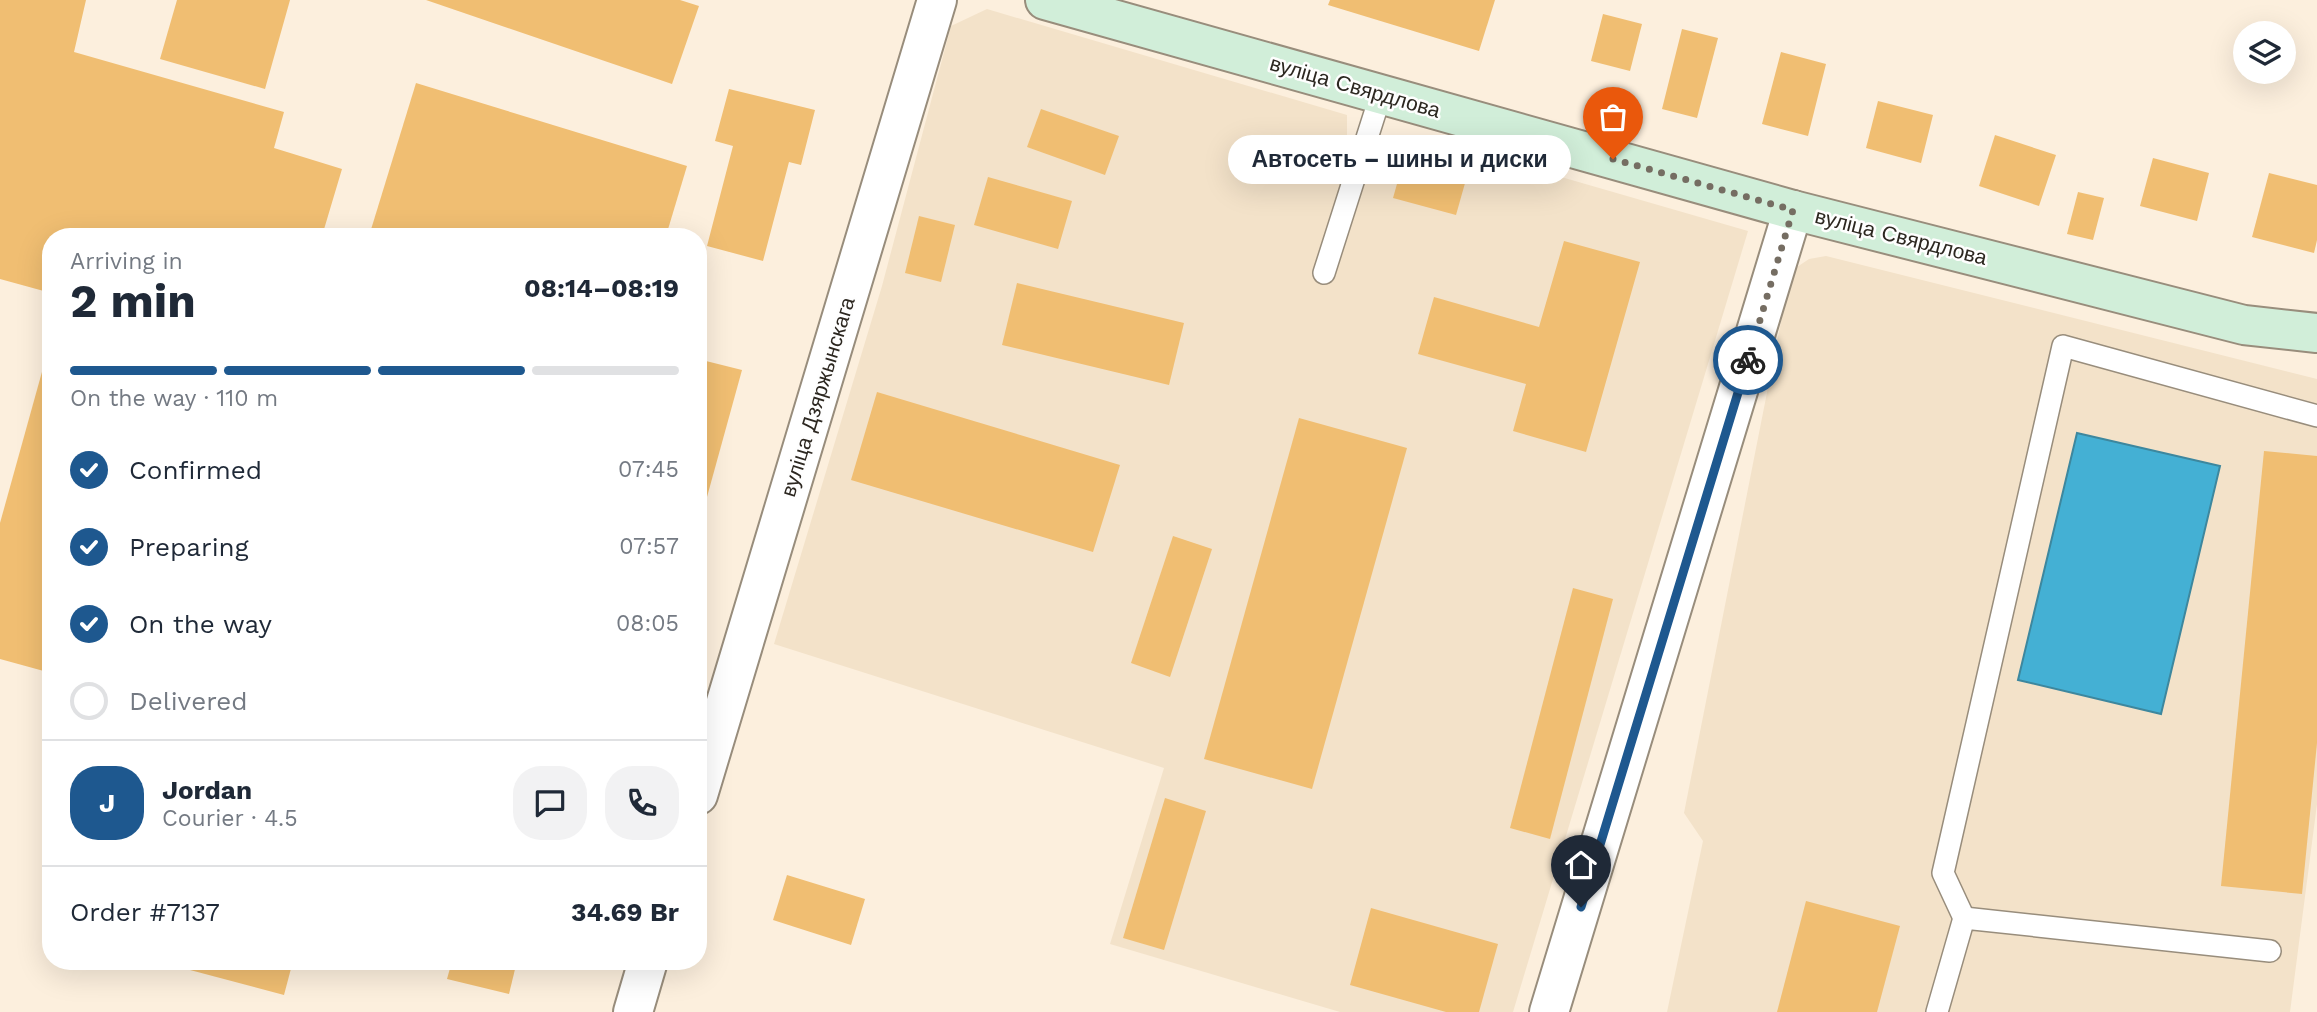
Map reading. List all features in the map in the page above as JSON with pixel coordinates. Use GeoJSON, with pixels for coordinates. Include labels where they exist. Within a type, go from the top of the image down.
{"type":"FeatureCollection","features":[{"type":"Feature","properties":{"kind":"street","name":"вуліца Дзяржынскага"},"geometry":{"type":"LineString","coordinates":[[707,765],[937,0]]}},
{"type":"Feature","properties":{"kind":"street","name":"вуліца Свярдлова"},"geometry":{"type":"LineString","coordinates":[[1045,0],[1793,210],[2244,325],[2317,334]]}},
{"type":"Feature","properties":{"kind":"street"},"geometry":{"type":"LineString","coordinates":[[1549,1012],[1793,210]]}},
{"type":"Feature","properties":{"kind":"street"},"geometry":{"type":"LineString","coordinates":[[633,1012],[645,970]]}},
{"type":"Feature","properties":{"kind":"lane"},"geometry":{"type":"LineString","coordinates":[[1324,273],[1381,94]]}},
{"type":"Feature","properties":{"kind":"lane"},"geometry":{"type":"LineString","coordinates":[[1937,1012],[1964,918],[1943,873],[2063,346],[2317,416]]}},
{"type":"Feature","properties":{"kind":"lane"},"geometry":{"type":"LineString","coordinates":[[1964,918],[2270,951]]}},
{"type":"Feature","properties":{"kind":"shaded area"},"geometry":{"type":"Polygon","coordinates":[[[987,9],[1347,115],[1347,138],[1468,169],[1485,155],[1748,231],[1513,1012],[1340,1012],[1110,944],[1164,768],[774,644],[882,286],[951,26],[987,9]]]}},
{"type":"Feature","properties":{"kind":"shaded area"},"geometry":{"type":"Polygon","coordinates":[[[1826,256],[2317,379],[2317,804],[2290,1012],[1667,1012],[1703,841],[1684,813],[1791,271],[1809,259],[1826,256]]]}},
{"type":"Feature","properties":{"kind":"water"},"geometry":{"type":"Polygon","coordinates":[[[2077,433],[2220,466],[2161,714],[2018,680],[2077,433]]]}},
{"type":"Feature","properties":{"kind":"building"},"geometry":{"type":"Polygon","coordinates":[[[0,0],[86,0],[74,52],[284,112],[274,148],[342,169],[324,228],[42,228],[42,291],[0,279],[0,0]]]}},
{"type":"Feature","properties":{"kind":"building"},"geometry":{"type":"Polygon","coordinates":[[[177,0],[290,0],[265,89],[160,59],[177,0]]]}},
{"type":"Feature","properties":{"kind":"building"},"geometry":{"type":"Polygon","coordinates":[[[426,0],[680,0],[699,6],[672,84],[426,0]]]}},
{"type":"Feature","properties":{"kind":"building"},"geometry":{"type":"Polygon","coordinates":[[[1330,0],[1495,0],[1479,51],[1328,5],[1330,0]]]}},
{"type":"Feature","properties":{"kind":"building"},"geometry":{"type":"Polygon","coordinates":[[[1603,14],[1642,24],[1630,71],[1591,61],[1603,14]]]}},
{"type":"Feature","properties":{"kind":"building"},"geometry":{"type":"Polygon","coordinates":[[[1682,29],[1718,38],[1697,118],[1662,109],[1682,29]]]}},
{"type":"Feature","properties":{"kind":"building"},"geometry":{"type":"Polygon","coordinates":[[[1781,52],[1826,64],[1808,136],[1762,124],[1781,52]]]}},
{"type":"Feature","properties":{"kind":"building"},"geometry":{"type":"Polygon","coordinates":[[[416,83],[687,166],[668,228],[371,228],[416,83]]]}},
{"type":"Feature","properties":{"kind":"building"},"geometry":{"type":"Polygon","coordinates":[[[729,89],[815,110],[801,165],[789,162],[763,261],[707,246],[733,146],[715,141],[729,89]]]}},
{"type":"Feature","properties":{"kind":"building"},"geometry":{"type":"Polygon","coordinates":[[[1878,101],[1933,115],[1921,163],[1866,148],[1878,101]]]}},
{"type":"Feature","properties":{"kind":"building"},"geometry":{"type":"Polygon","coordinates":[[[1041,109],[1119,136],[1105,175],[1027,147],[1041,109]]]}},
{"type":"Feature","properties":{"kind":"building"},"geometry":{"type":"Polygon","coordinates":[[[1995,135],[2056,155],[2039,206],[1979,186],[1995,135]]]}},
{"type":"Feature","properties":{"kind":"building"},"geometry":{"type":"Polygon","coordinates":[[[1406,152],[1469,169],[1456,215],[1393,198],[1406,152]]]}},
{"type":"Feature","properties":{"kind":"building"},"geometry":{"type":"Polygon","coordinates":[[[2153,158],[2209,173],[2197,221],[2140,206],[2153,158]]]}},
{"type":"Feature","properties":{"kind":"building"},"geometry":{"type":"Polygon","coordinates":[[[2269,173],[2317,185],[2317,240],[2314,253],[2252,237],[2269,173]]]}},
{"type":"Feature","properties":{"kind":"building"},"geometry":{"type":"Polygon","coordinates":[[[988,177],[1072,201],[1058,249],[974,225],[988,177]]]}},
{"type":"Feature","properties":{"kind":"building"},"geometry":{"type":"Polygon","coordinates":[[[2078,192],[2104,198],[2093,240],[2067,234],[2078,192]]]}},
{"type":"Feature","properties":{"kind":"building"},"geometry":{"type":"Polygon","coordinates":[[[919,216],[955,225],[941,282],[905,273],[919,216]]]}},
{"type":"Feature","properties":{"kind":"building"},"geometry":{"type":"Polygon","coordinates":[[[1564,241],[1640,262],[1586,452],[1513,431],[1526,384],[1418,354],[1434,297],[1539,327],[1564,241]]]}},
{"type":"Feature","properties":{"kind":"building"},"geometry":{"type":"Polygon","coordinates":[[[1017,283],[1184,323],[1169,385],[1002,345],[1017,283]]]}},
{"type":"Feature","properties":{"kind":"building"},"geometry":{"type":"Polygon","coordinates":[[[707,361],[742,370],[707,497],[707,361]]]}},
{"type":"Feature","properties":{"kind":"building"},"geometry":{"type":"Polygon","coordinates":[[[42,372],[42,671],[0,659],[0,523],[42,372]]]}},
{"type":"Feature","properties":{"kind":"building"},"geometry":{"type":"Polygon","coordinates":[[[877,392],[1120,465],[1093,552],[851,480],[877,392]]]}},
{"type":"Feature","properties":{"kind":"building"},"geometry":{"type":"Polygon","coordinates":[[[1299,418],[1407,448],[1312,789],[1204,759],[1299,418]]]}},
{"type":"Feature","properties":{"kind":"building"},"geometry":{"type":"Polygon","coordinates":[[[2264,451],[2317,456],[2317,743],[2302,894],[2221,886],[2264,451]]]}},
{"type":"Feature","properties":{"kind":"building"},"geometry":{"type":"Polygon","coordinates":[[[1173,536],[1212,549],[1170,677],[1131,663],[1173,536]]]}},
{"type":"Feature","properties":{"kind":"building"},"geometry":{"type":"Polygon","coordinates":[[[1573,588],[1613,599],[1550,839],[1510,828],[1573,588]]]}},
{"type":"Feature","properties":{"kind":"building"},"geometry":{"type":"Polygon","coordinates":[[[1165,798],[1206,811],[1164,950],[1123,938],[1165,798]]]}},
{"type":"Feature","properties":{"kind":"building"},"geometry":{"type":"Polygon","coordinates":[[[787,875],[865,899],[851,945],[773,920],[787,875]]]}},
{"type":"Feature","properties":{"kind":"building"},"geometry":{"type":"Polygon","coordinates":[[[1806,901],[1900,926],[1877,1012],[1777,1012],[1806,901]]]}},
{"type":"Feature","properties":{"kind":"building"},"geometry":{"type":"Polygon","coordinates":[[[1371,908],[1498,944],[1479,1012],[1446,1012],[1350,985],[1371,908]]]}},
{"type":"Feature","properties":{"kind":"building"},"geometry":{"type":"Polygon","coordinates":[[[190,970],[291,970],[284,995],[190,970]]]}},
{"type":"Feature","properties":{"kind":"building"},"geometry":{"type":"Polygon","coordinates":[[[450,970],[515,970],[509,994],[447,979],[450,970]]]}},
{"type":"Feature","properties":{"kind":"way so far"},"geometry":{"type":"LineString","coordinates":[[1613,159],[1793,210],[1748,360]]}},
{"type":"Feature","properties":{"kind":"place","name":"Автосеть – шины и диски"},"geometry":{"type":"Point","coordinates":[1613,159]}},
{"type":"Feature","properties":{"kind":"route"},"geometry":{"type":"LineString","coordinates":[[1581,907],[1748,360]]}}]}
